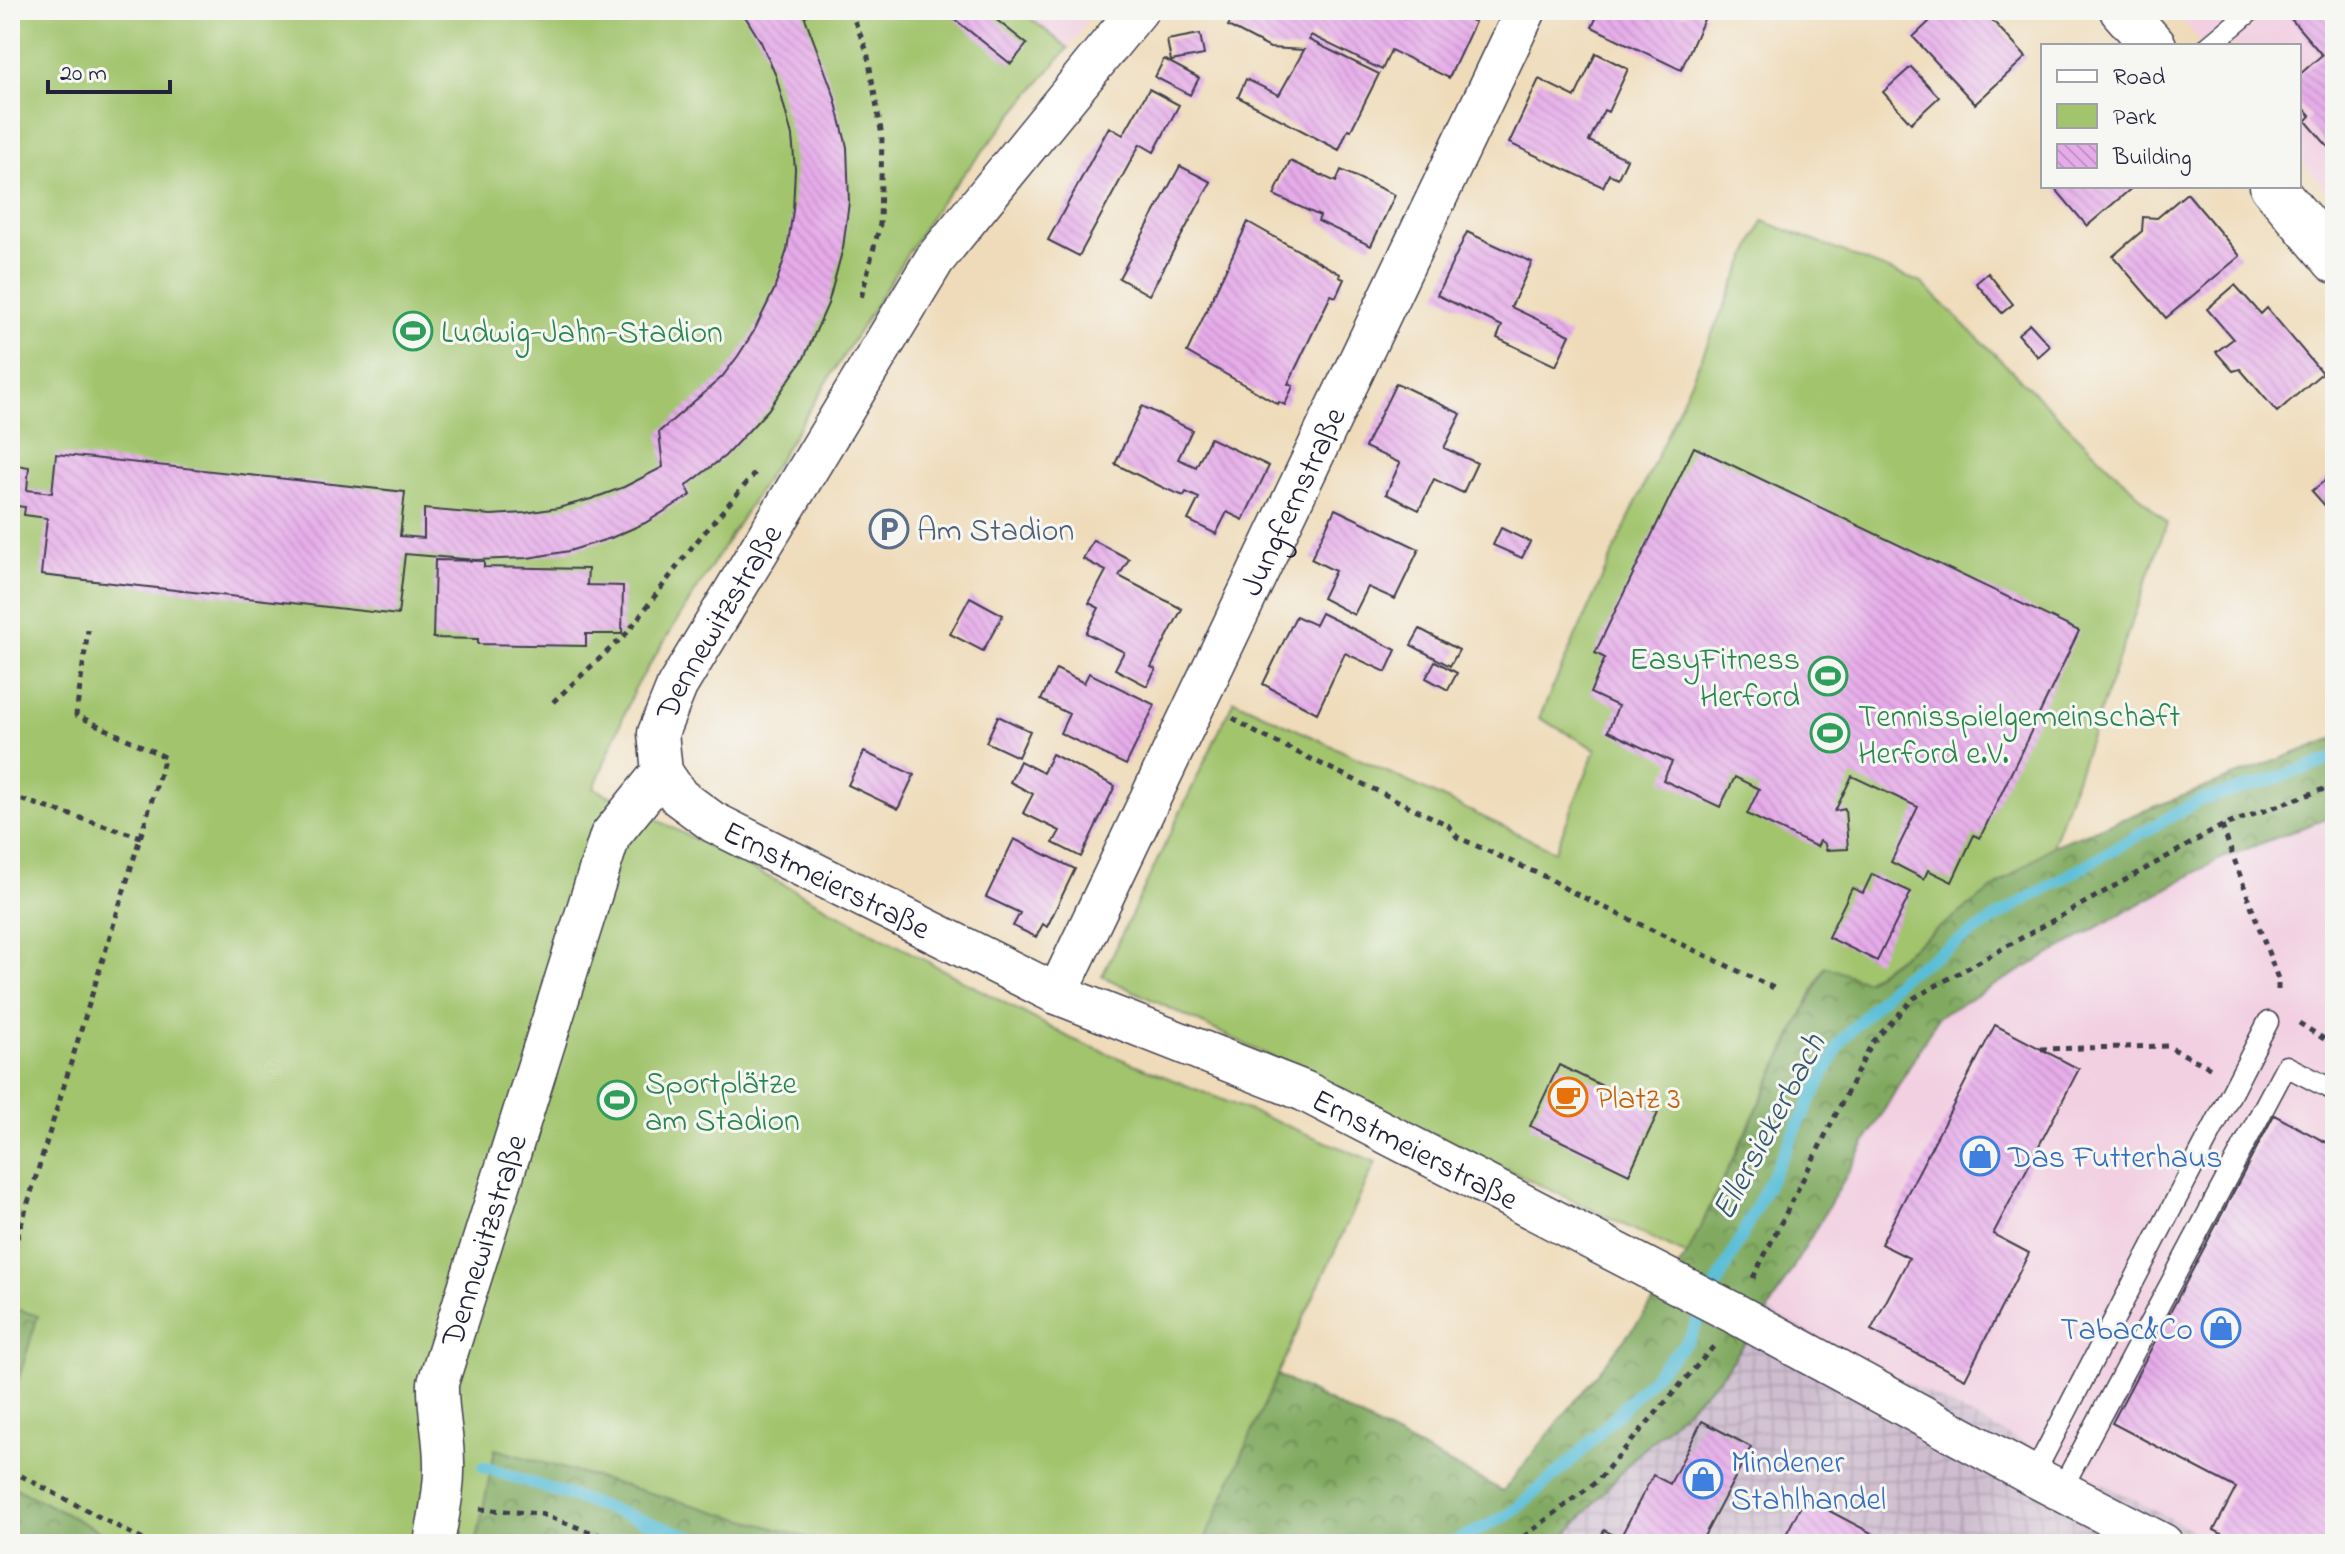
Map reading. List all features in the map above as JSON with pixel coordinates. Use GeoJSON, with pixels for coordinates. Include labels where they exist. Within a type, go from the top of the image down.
{"type":"FeatureCollection","features":[{"type":"Feature","properties":{"kind":"main road"},"geometry":{"type":"LineString","coordinates":[[2122,10],[2152,44]]}},
{"type":"Feature","properties":{"kind":"main road"},"geometry":{"type":"LineString","coordinates":[[2274,188],[2335,261]]}},
{"type":"Feature","properties":{"kind":"street","name":"Dennewitzstraße"},"geometry":{"type":"LineString","coordinates":[[436,1525],[445,1469],[444,1438],[437,1408],[438,1383],[610,836],[662,772],[658,733],[677,686],[935,259],[1138,10]]}},
{"type":"Feature","properties":{"kind":"street","name":"Jungfernstraße"},"geometry":{"type":"LineString","coordinates":[[1057,994],[1526,10]]}},
{"type":"Feature","properties":{"kind":"street","name":"Ernstmeierstraße"},"geometry":{"type":"LineString","coordinates":[[662,772],[679,797],[713,822],[1057,994],[1304,1091],[1730,1311],[2163,1544]]}},
{"type":"Feature","properties":{"kind":"lane"},"geometry":{"type":"LineString","coordinates":[[2211,44],[2252,10]]}},
{"type":"Feature","properties":{"kind":"lane"},"geometry":{"type":"LineString","coordinates":[[2047,1483],[2237,1082],[2273,1016]]}},
{"type":"Feature","properties":{"kind":"lane"},"geometry":{"type":"LineString","coordinates":[[2047,1483],[2286,1066],[2335,1091]]}},
{"type":"Feature","properties":{"kind":"path"},"geometry":{"type":"LineString","coordinates":[[804,15],[814,10]]}},
{"type":"Feature","properties":{"kind":"path"},"geometry":{"type":"LineString","coordinates":[[850,10],[867,51],[882,136],[880,224],[857,314]]}},
{"type":"Feature","properties":{"kind":"path"},"geometry":{"type":"LineString","coordinates":[[553,702],[627,633],[692,547],[759,467]]}},
{"type":"Feature","properties":{"kind":"path"},"geometry":{"type":"LineString","coordinates":[[10,1261],[165,757],[76,715],[88,630]]}},
{"type":"Feature","properties":{"kind":"path"},"geometry":{"type":"LineString","coordinates":[[1198,697],[1255,732],[1448,825],[1457,837],[1778,990]]}},
{"type":"Feature","properties":{"kind":"path"},"geometry":{"type":"LineString","coordinates":[[1514,1544],[1596,1482],[1717,1342],[1730,1311],[1872,1043],[1914,998],[2222,826],[2335,785]]}},
{"type":"Feature","properties":{"kind":"path"},"geometry":{"type":"LineString","coordinates":[[10,796],[141,837]]}},
{"type":"Feature","properties":{"kind":"path"},"geometry":{"type":"LineString","coordinates":[[2222,826],[2278,979],[2273,1016]]}},
{"type":"Feature","properties":{"kind":"path"},"geometry":{"type":"LineString","coordinates":[[2289,1017],[2335,1046]]}},
{"type":"Feature","properties":{"kind":"path"},"geometry":{"type":"LineString","coordinates":[[2041,1049],[2167,1046],[2237,1082]]}},
{"type":"Feature","properties":{"kind":"path"},"geometry":{"type":"LineString","coordinates":[[10,1470],[151,1544]]}},
{"type":"Feature","properties":{"kind":"path"},"geometry":{"type":"LineString","coordinates":[[436,1525],[541,1514],[623,1544]]}},
{"type":"Feature","properties":{"kind":"shaded area"},"geometry":{"type":"Polygon","coordinates":[[[1020,10],[1095,10],[1068,48],[1020,10]]]}},
{"type":"Feature","properties":{"kind":"shaded area"},"geometry":{"type":"Polygon","coordinates":[[[2173,10],[2335,10],[2335,200],[2301,160],[2301,44],[2202,44],[2173,10]]]}},
{"type":"Feature","properties":{"kind":"shaded area"},"geometry":{"type":"Polygon","coordinates":[[[2335,815],[2335,1544],[2220,1544],[1768,1311],[1938,1017],[2218,860],[2335,815]]]}},
{"type":"Feature","properties":{"kind":"shaded area"},"geometry":{"type":"Polygon","coordinates":[[[1768,1311],[2220,1544],[1558,1544],[1768,1311]]]}},
{"type":"Feature","properties":{"kind":"green space"},"geometry":{"type":"Polygon","coordinates":[[[10,10],[1020,10],[1068,48],[938,205],[635,688],[594,788],[794,890],[1072,1039],[1376,1162],[1203,1544],[831,1544],[495,1449],[476,1544],[124,1544],[10,1485],[10,1407],[38,1316],[10,1307],[10,10]]]}},
{"type":"Feature","properties":{"kind":"green space","name":"Tennisspielgemeinschaft Herford e.V."},"geometry":{"type":"Polygon","coordinates":[[[1763,221],[1922,283],[2167,523],[2052,846],[1865,981],[1825,966],[1687,1255],[1102,976],[1234,700],[1555,851],[1596,749],[1539,718],[1763,221]]]}},
{"type":"Feature","properties":{"kind":"green space"},"geometry":{"type":"Polygon","coordinates":[[[2335,738],[2335,815],[2218,860],[1938,1017],[1768,1311],[1720,1377],[1631,1461],[1558,1544],[1203,1544],[1277,1375],[1503,1491],[1643,1316],[1687,1255],[1826,966],[1866,981],[2052,846],[2335,738]]]}},
{"type":"Feature","properties":{"kind":"green space"},"geometry":{"type":"Polygon","coordinates":[[[10,1307],[38,1316],[10,1407],[10,1307]]]}},
{"type":"Feature","properties":{"kind":"green space"},"geometry":{"type":"Polygon","coordinates":[[[495,1449],[831,1544],[476,1544],[495,1449]]]}},
{"type":"Feature","properties":{"kind":"green space"},"geometry":{"type":"Polygon","coordinates":[[[10,1485],[124,1544],[10,1544],[10,1485]]]}},
{"type":"Feature","properties":{"kind":"building","name":"Ludwig-Jahn-Stadion"},"geometry":{"type":"Polygon","coordinates":[[[741,10],[802,10],[834,95],[847,147],[849,202],[843,248],[828,304],[804,358],[768,410],[725,456],[686,486],[691,495],[645,523],[569,551],[528,558],[476,560],[405,554],[398,615],[41,575],[47,518],[24,515],[25,507],[10,505],[10,464],[29,467],[27,490],[52,493],[56,454],[405,492],[400,536],[424,538],[424,509],[491,515],[558,508],[624,487],[663,467],[659,432],[722,377],[738,356],[774,290],[787,250],[795,169],[792,136],[776,76],[761,42],[741,10]]]}},
{"type":"Feature","properties":{"kind":"building"},"geometry":{"type":"Polygon","coordinates":[[[943,10],[984,10],[1027,44],[1011,64],[943,10]]]}},
{"type":"Feature","properties":{"kind":"building"},"geometry":{"type":"Polygon","coordinates":[[[1237,10],[1388,10],[1404,18],[1408,10],[1448,10],[1475,22],[1449,78],[1391,50],[1382,70],[1311,35],[1309,40],[1379,74],[1339,150],[1238,97],[1246,79],[1279,95],[1304,50],[1270,48],[1228,26],[1237,10]]]}},
{"type":"Feature","properties":{"kind":"building"},"geometry":{"type":"Polygon","coordinates":[[[1600,10],[1674,10],[1684,15],[1687,10],[1696,10],[1706,15],[1681,70],[1592,27],[1600,10]]]}},
{"type":"Feature","properties":{"kind":"building"},"geometry":{"type":"Polygon","coordinates":[[[1918,10],[1983,10],[2026,57],[1975,104],[1913,37],[1929,22],[1918,10]]]}},
{"type":"Feature","properties":{"kind":"building"},"geometry":{"type":"Polygon","coordinates":[[[2335,10],[2335,155],[2306,121],[2311,116],[2301,105],[2301,73],[2322,55],[2285,12],[2335,10]]]}},
{"type":"Feature","properties":{"kind":"building"},"geometry":{"type":"Polygon","coordinates":[[[1200,34],[1204,55],[1171,61],[1167,40],[1200,34]]]}},
{"type":"Feature","properties":{"kind":"building"},"geometry":{"type":"Polygon","coordinates":[[[1596,53],[1628,69],[1608,112],[1604,110],[1589,141],[1627,159],[1618,178],[1609,174],[1603,187],[1509,143],[1539,79],[1575,97],[1596,53]]]}},
{"type":"Feature","properties":{"kind":"building"},"geometry":{"type":"Polygon","coordinates":[[[1164,59],[1199,78],[1190,95],[1155,77],[1164,59]]]}},
{"type":"Feature","properties":{"kind":"building"},"geometry":{"type":"Polygon","coordinates":[[[1911,67],[1939,97],[1911,123],[1883,92],[1911,67]]]}},
{"type":"Feature","properties":{"kind":"building"},"geometry":{"type":"Polygon","coordinates":[[[1149,89],[1179,105],[1154,152],[1140,144],[1079,256],[1048,240],[1109,127],[1123,135],[1149,89]]]}},
{"type":"Feature","properties":{"kind":"building"},"geometry":{"type":"Polygon","coordinates":[[[1290,161],[1336,182],[1341,170],[1395,195],[1371,246],[1318,221],[1320,216],[1274,195],[1290,161]]]}},
{"type":"Feature","properties":{"kind":"building"},"geometry":{"type":"Polygon","coordinates":[[[1180,166],[1211,182],[1149,295],[1119,278],[1180,166]]]}},
{"type":"Feature","properties":{"kind":"building"},"geometry":{"type":"Polygon","coordinates":[[[2055,188],[2132,188],[2087,226],[2055,188]]]}},
{"type":"Feature","properties":{"kind":"building"},"geometry":{"type":"Polygon","coordinates":[[[2187,193],[2240,256],[2166,318],[2113,256],[2142,231],[2143,217],[2157,218],[2187,193]]]}},
{"type":"Feature","properties":{"kind":"building"},"geometry":{"type":"Polygon","coordinates":[[[1248,222],[1344,279],[1336,297],[1331,295],[1288,384],[1293,386],[1285,405],[1278,404],[1187,352],[1248,222]]]}},
{"type":"Feature","properties":{"kind":"building"},"geometry":{"type":"Polygon","coordinates":[[[1467,232],[1532,262],[1511,307],[1570,335],[1556,366],[1497,338],[1502,326],[1437,295],[1467,232]]]}},
{"type":"Feature","properties":{"kind":"building"},"geometry":{"type":"Polygon","coordinates":[[[1988,273],[2013,304],[2002,313],[1976,283],[1988,273]]]}},
{"type":"Feature","properties":{"kind":"building"},"geometry":{"type":"Polygon","coordinates":[[[2235,285],[2261,314],[2267,308],[2322,373],[2277,412],[2240,369],[2233,371],[2216,352],[2233,339],[2207,309],[2235,285]]]}},
{"type":"Feature","properties":{"kind":"building"},"geometry":{"type":"Polygon","coordinates":[[[2030,324],[2050,346],[2038,357],[2018,334],[2030,324]]]}},
{"type":"Feature","properties":{"kind":"building"},"geometry":{"type":"Polygon","coordinates":[[[1396,383],[1461,414],[1444,448],[1477,463],[1463,493],[1434,479],[1419,510],[1386,494],[1400,463],[1365,447],[1396,383]]]}},
{"type":"Feature","properties":{"kind":"building"},"geometry":{"type":"Polygon","coordinates":[[[1142,406],[1192,430],[1178,459],[1196,467],[1210,438],[1269,466],[1243,520],[1227,512],[1216,534],[1188,520],[1199,498],[1166,489],[1115,464],[1142,406]]]}},
{"type":"Feature","properties":{"kind":"building","name":"EasyFitness Herford"},"geometry":{"type":"Polygon","coordinates":[[[1694,447],[2079,631],[1980,838],[1974,835],[1952,882],[1928,870],[1924,879],[1891,862],[1918,807],[1852,776],[1835,811],[1845,809],[1848,849],[1826,850],[1825,844],[1820,841],[1817,847],[1747,814],[1759,789],[1735,777],[1720,807],[1663,780],[1672,762],[1608,731],[1618,706],[1590,693],[1605,658],[1595,653],[1694,447]]]}},
{"type":"Feature","properties":{"kind":"building"},"geometry":{"type":"Polygon","coordinates":[[[2335,472],[2335,517],[2312,491],[2335,472]]]}},
{"type":"Feature","properties":{"kind":"building"},"geometry":{"type":"Polygon","coordinates":[[[1335,509],[1419,549],[1395,599],[1368,587],[1354,615],[1322,598],[1335,571],[1311,559],[1335,509]]]}},
{"type":"Feature","properties":{"kind":"building"},"geometry":{"type":"Polygon","coordinates":[[[1501,528],[1530,542],[1522,558],[1493,545],[1501,528]]]}},
{"type":"Feature","properties":{"kind":"building"},"geometry":{"type":"Polygon","coordinates":[[[1093,540],[1129,559],[1119,576],[1182,609],[1151,667],[1156,669],[1147,686],[1115,669],[1124,652],[1086,633],[1099,608],[1089,603],[1106,571],[1083,559],[1093,540]]]}},
{"type":"Feature","properties":{"kind":"building"},"geometry":{"type":"Polygon","coordinates":[[[435,560],[484,561],[484,567],[588,569],[587,585],[623,586],[622,634],[586,634],[586,646],[478,644],[478,639],[433,638],[435,560]]]}},
{"type":"Feature","properties":{"kind":"building"},"geometry":{"type":"Polygon","coordinates":[[[970,597],[1003,615],[983,651],[950,634],[970,597]]]}},
{"type":"Feature","properties":{"kind":"building"},"geometry":{"type":"Polygon","coordinates":[[[1321,613],[1396,650],[1386,672],[1345,653],[1317,713],[1263,684],[1296,616],[1315,625],[1321,613]]]}},
{"type":"Feature","properties":{"kind":"building"},"geometry":{"type":"Polygon","coordinates":[[[1420,629],[1459,650],[1450,666],[1411,645],[1420,629]]]}},
{"type":"Feature","properties":{"kind":"building"},"geometry":{"type":"Polygon","coordinates":[[[1435,661],[1457,673],[1448,690],[1426,678],[1435,661]]]}},
{"type":"Feature","properties":{"kind":"building"},"geometry":{"type":"Polygon","coordinates":[[[1056,669],[1084,683],[1089,673],[1155,705],[1126,765],[1060,733],[1069,714],[1041,700],[1056,669]]]}},
{"type":"Feature","properties":{"kind":"building"},"geometry":{"type":"Polygon","coordinates":[[[998,716],[1030,731],[1018,757],[986,742],[998,716]]]}},
{"type":"Feature","properties":{"kind":"building"},"geometry":{"type":"Polygon","coordinates":[[[864,752],[914,775],[898,809],[848,785],[864,752]]]}},
{"type":"Feature","properties":{"kind":"building"},"geometry":{"type":"Polygon","coordinates":[[[1052,754],[1115,786],[1081,857],[1053,843],[1060,831],[1023,813],[1033,794],[1010,782],[1020,761],[1043,773],[1052,754]]]}},
{"type":"Feature","properties":{"kind":"building"},"geometry":{"type":"Polygon","coordinates":[[[1014,839],[1075,869],[1047,927],[1043,924],[1036,937],[1013,926],[1020,913],[986,897],[1014,839]]]}},
{"type":"Feature","properties":{"kind":"building"},"geometry":{"type":"Polygon","coordinates":[[[1872,874],[1911,892],[1877,961],[1828,937],[1852,888],[1863,893],[1872,874]]]}},
{"type":"Feature","properties":{"kind":"building"},"geometry":{"type":"Polygon","coordinates":[[[1995,1025],[2079,1069],[1993,1234],[2029,1253],[1965,1379],[1871,1330],[1909,1258],[1881,1244],[1995,1025]]]}},
{"type":"Feature","properties":{"kind":"building"},"geometry":{"type":"Polygon","coordinates":[[[1559,1065],[1658,1113],[1629,1174],[1530,1126],[1559,1065]]]}},
{"type":"Feature","properties":{"kind":"building"},"geometry":{"type":"Polygon","coordinates":[[[2274,1115],[2335,1147],[2335,1544],[2241,1544],[2214,1530],[2236,1488],[2112,1423],[2274,1115]]]}},
{"type":"Feature","properties":{"kind":"building","name":"Mindener Stahlhandel"},"geometry":{"type":"Polygon","coordinates":[[[1702,1421],[1751,1447],[1700,1544],[1597,1544],[1604,1530],[1620,1538],[1653,1475],[1670,1484],[1702,1421]]]}},
{"type":"Feature","properties":{"kind":"building","name":"Mindener Stahlhandel"},"geometry":{"type":"Polygon","coordinates":[[[1805,1498],[1892,1544],[1781,1544],[1805,1498]]]}},
{"type":"Feature","properties":{"kind":"waterway","name":"Ellersiekerbach"},"geometry":{"type":"LineString","coordinates":[[1450,1544],[1510,1514],[1577,1456],[1689,1339],[1841,1041],[1901,977],[2025,900],[2198,801],[2335,758]]}},
{"type":"Feature","properties":{"kind":"waterway","name":"Ellersiekerbach"},"geometry":{"type":"LineString","coordinates":[[484,1467],[713,1544]]}},
{"type":"Feature","properties":{"kind":"place","name":"Ludwig-Jahn-Stadion"},"geometry":{"type":"Point","coordinates":[413,331]}},
{"type":"Feature","properties":{"kind":"place","name":"Am Stadion"},"geometry":{"type":"Point","coordinates":[889,529]}},
{"type":"Feature","properties":{"kind":"place","name":"EasyFitness Herford"},"geometry":{"type":"Point","coordinates":[1828,676]}},
{"type":"Feature","properties":{"kind":"place","name":"Tennisspielgemeinschaft Herford e.V."},"geometry":{"type":"Point","coordinates":[1830,733]}},
{"type":"Feature","properties":{"kind":"place","name":"Platz 3"},"geometry":{"type":"Point","coordinates":[1568,1097]}},
{"type":"Feature","properties":{"kind":"place","name":"Sportplätze am Stadion"},"geometry":{"type":"Point","coordinates":[617,1100]}},
{"type":"Feature","properties":{"kind":"place","name":"Das Futterhaus"},"geometry":{"type":"Point","coordinates":[1980,1156]}},
{"type":"Feature","properties":{"kind":"place","name":"Tabac&Co"},"geometry":{"type":"Point","coordinates":[2221,1328]}},
{"type":"Feature","properties":{"kind":"place","name":"Mindener Stahlhandel"},"geometry":{"type":"Point","coordinates":[1703,1479]}}]}
